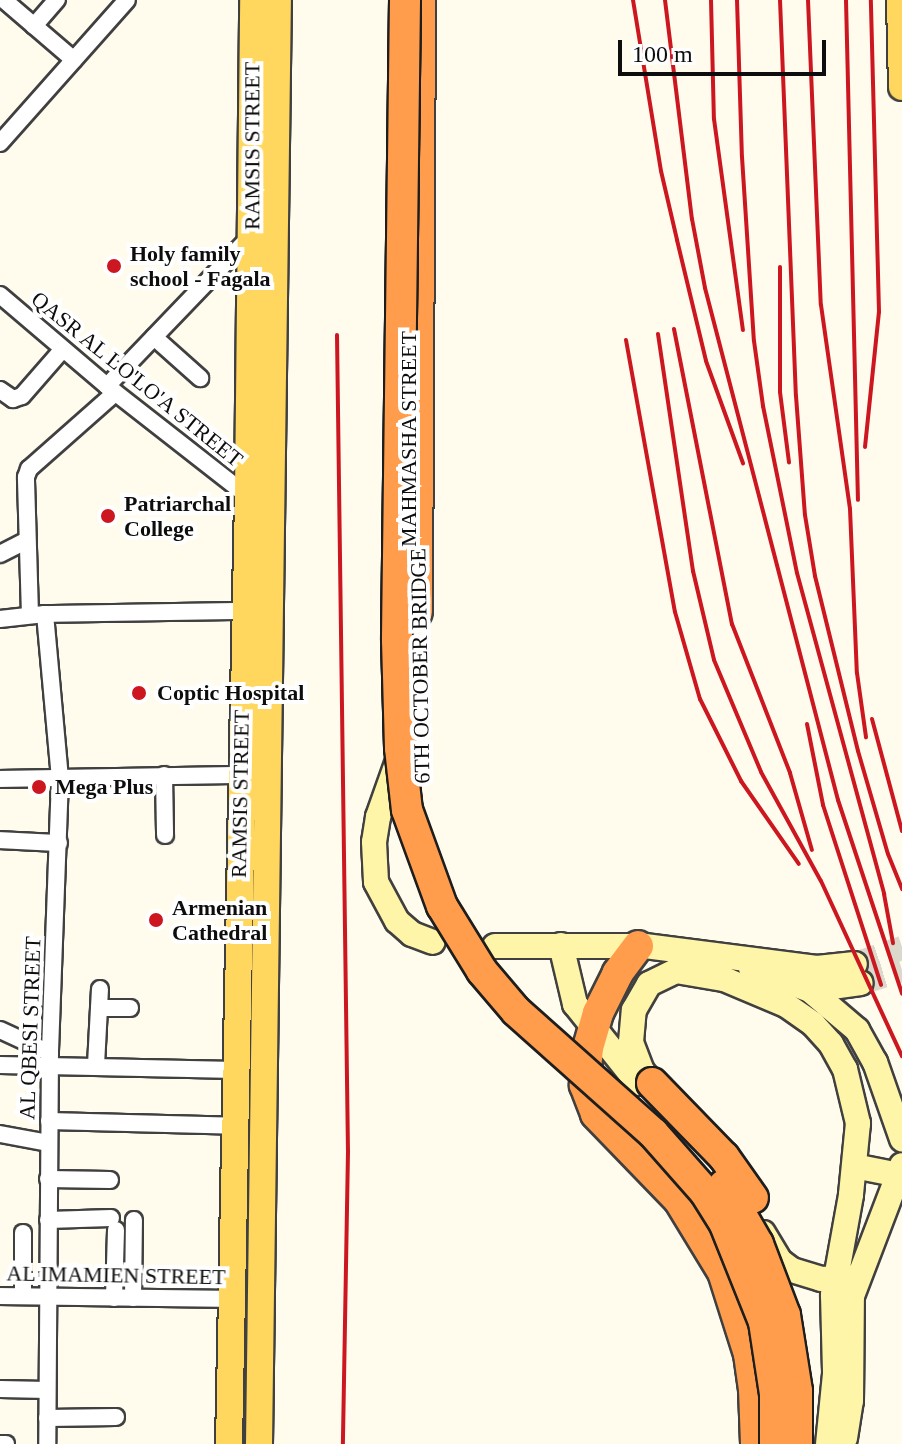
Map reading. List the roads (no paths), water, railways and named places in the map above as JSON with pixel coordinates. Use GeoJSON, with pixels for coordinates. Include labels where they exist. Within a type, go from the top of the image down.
{"type":"FeatureCollection","features":[{"type":"Feature","properties":{"kind":"highway","name":"6TH OCTOBER BRIDGE"},"geometry":{"type":"LineString","coordinates":[[405,0],[397,640],[400,748],[407,810],[442,906],[482,971],[516,1011],[653,1133],[705,1192],[724,1222],[753,1287],[764,1322],[775,1394],[775,1444]]}},
{"type":"Feature","properties":{"kind":"highway","name":"6TH OCTOBER BRIDGE"},"geometry":{"type":"LineString","coordinates":[[420,0],[417,722],[427,806],[448,875],[482,938],[503,967],[552,1020],[695,1149],[740,1210],[773,1279],[785,1315],[797,1391],[797,1444]]}},
{"type":"Feature","properties":{"kind":"highway"},"geometry":{"type":"LineString","coordinates":[[409,432],[404,453],[403,733],[409,786],[429,864],[449,912],[501,988],[606,1081],[709,1185],[750,1254],[763,1283],[777,1333],[784,1444]]}},
{"type":"Feature","properties":{"kind":"highway"},"geometry":{"type":"LineString","coordinates":[[638,946],[618,973],[592,1030],[585,1085],[596,1114],[679,1200],[723,1272],[749,1354],[756,1444]]}},
{"type":"Feature","properties":{"kind":"highway"},"geometry":{"type":"LineString","coordinates":[[652,1083],[724,1157],[760,1208],[783,1253],[808,1330],[814,1370],[815,1444]]}},
{"type":"Feature","properties":{"kind":"main road","name":"RAMSIS STREET"},"geometry":{"type":"LineString","coordinates":[[229,1444],[243,611],[248,496],[253,0]]}},
{"type":"Feature","properties":{"kind":"main road","name":"RAMSIS STREET"},"geometry":{"type":"LineString","coordinates":[[259,1444],[269,605],[276,366],[278,0]]}},
{"type":"Feature","properties":{"kind":"main road","name":"MAHMASHA STREET"},"geometry":{"type":"LineString","coordinates":[[413,0],[408,725],[378,817],[374,865],[382,898],[397,921],[412,934],[433,942]]}},
{"type":"Feature","properties":{"kind":"main road"},"geometry":{"type":"LineString","coordinates":[[900,0],[902,87]]}},
{"type":"Feature","properties":{"kind":"main road"},"geometry":{"type":"LineString","coordinates":[[561,945],[575,1004],[592,1030],[633,1078],[721,1168],[780,1261],[806,1276],[846,1277]]}},
{"type":"Feature","properties":{"kind":"main road"},"geometry":{"type":"LineString","coordinates":[[495,946],[638,946],[858,974],[810,990]]}},
{"type":"Feature","properties":{"kind":"main road"},"geometry":{"type":"LineString","coordinates":[[719,954],[810,990],[845,1016],[867,1046],[902,1139]]}},
{"type":"Feature","properties":{"kind":"main road"},"geometry":{"type":"LineString","coordinates":[[652,1083],[642,1071],[631,1042],[634,1010],[649,984],[676,971],[724,979],[756,990],[813,1024],[831,1044],[845,1069],[858,1123],[846,1277],[851,1401],[843,1444]]}},
{"type":"Feature","properties":{"kind":"main road"},"geometry":{"type":"LineString","coordinates":[[828,1444],[835,1374],[832,1324],[846,1277],[901,1172],[854,1166]]}},
{"type":"Feature","properties":{"kind":"street"},"geometry":{"type":"LineString","coordinates":[[4,0],[74,60]]}},
{"type":"Feature","properties":{"kind":"street"},"geometry":{"type":"LineString","coordinates":[[34,26],[57,0]]}},
{"type":"Feature","properties":{"kind":"street"},"geometry":{"type":"LineString","coordinates":[[0,143],[127,0]]}},
{"type":"Feature","properties":{"kind":"street","name":"AL QBESI STREET"},"geometry":{"type":"LineString","coordinates":[[47,1444],[50,1059],[60,778],[27,540],[26,477],[29,469],[111,390],[154,337],[252,235]]}},
{"type":"Feature","properties":{"kind":"street","name":"QASR AL LO'LO'A STREET"},"geometry":{"type":"LineString","coordinates":[[0,295],[111,390],[248,496]]}},
{"type":"Feature","properties":{"kind":"street"},"geometry":{"type":"LineString","coordinates":[[154,337],[200,378]]}},
{"type":"Feature","properties":{"kind":"street"},"geometry":{"type":"LineString","coordinates":[[0,390],[13,399],[22,396],[63,349]]}},
{"type":"Feature","properties":{"kind":"street"},"geometry":{"type":"LineString","coordinates":[[0,554],[27,540]]}},
{"type":"Feature","properties":{"kind":"street"},"geometry":{"type":"LineString","coordinates":[[0,619],[38,614],[243,611]]}},
{"type":"Feature","properties":{"kind":"street"},"geometry":{"type":"LineString","coordinates":[[164,775],[165,835]]}},
{"type":"Feature","properties":{"kind":"street"},"geometry":{"type":"LineString","coordinates":[[0,779],[241,775]]}},
{"type":"Feature","properties":{"kind":"street"},"geometry":{"type":"LineString","coordinates":[[0,840],[59,843]]}},
{"type":"Feature","properties":{"kind":"street"},"geometry":{"type":"LineString","coordinates":[[96,1065],[100,989]]}},
{"type":"Feature","properties":{"kind":"street"},"geometry":{"type":"LineString","coordinates":[[99,1008],[130,1008]]}},
{"type":"Feature","properties":{"kind":"street"},"geometry":{"type":"LineString","coordinates":[[0,1030],[50,1059]]}},
{"type":"Feature","properties":{"kind":"street"},"geometry":{"type":"LineString","coordinates":[[0,1065],[50,1059],[96,1065],[236,1070]]}},
{"type":"Feature","properties":{"kind":"street"},"geometry":{"type":"LineString","coordinates":[[49,1121],[235,1126]]}},
{"type":"Feature","properties":{"kind":"street"},"geometry":{"type":"LineString","coordinates":[[0,1134],[49,1143]]}},
{"type":"Feature","properties":{"kind":"street"},"geometry":{"type":"LineString","coordinates":[[48,1179],[110,1180]]}},
{"type":"Feature","properties":{"kind":"street"},"geometry":{"type":"LineString","coordinates":[[48,1220],[114,1224],[114,1298]]}},
{"type":"Feature","properties":{"kind":"street"},"geometry":{"type":"LineString","coordinates":[[133,1298],[134,1220]]}},
{"type":"Feature","properties":{"kind":"street"},"geometry":{"type":"LineString","coordinates":[[23,1233],[23,1296]]}},
{"type":"Feature","properties":{"kind":"street","name":"AL IMAMIEN STREET"},"geometry":{"type":"LineString","coordinates":[[0,1296],[231,1299]]}},
{"type":"Feature","properties":{"kind":"street"},"geometry":{"type":"LineString","coordinates":[[0,1389],[47,1390]]}},
{"type":"Feature","properties":{"kind":"street"},"geometry":{"type":"LineString","coordinates":[[47,1418],[116,1417]]}},
{"type":"Feature","properties":{"kind":"tunnel"},"geometry":{"type":"LineString","coordinates":[[855,964],[902,948]]}},
{"type":"Feature","properties":{"kind":"tunnel"},"geometry":{"type":"LineString","coordinates":[[861,983],[902,970]]}},
{"type":"Feature","properties":{"kind":"railway"},"geometry":{"type":"LineString","coordinates":[[633,0],[661,171],[677,240],[706,361],[743,463]]}},
{"type":"Feature","properties":{"kind":"railway"},"geometry":{"type":"LineString","coordinates":[[665,0],[692,219],[705,288],[838,800],[902,994]]}},
{"type":"Feature","properties":{"kind":"railway"},"geometry":{"type":"LineString","coordinates":[[711,0],[714,119],[743,330]]}},
{"type":"Feature","properties":{"kind":"railway"},"geometry":{"type":"LineString","coordinates":[[737,0],[742,157],[754,341],[763,406],[797,573],[884,894],[893,943]]}},
{"type":"Feature","properties":{"kind":"railway"},"geometry":{"type":"LineString","coordinates":[[780,0],[796,396],[805,515],[815,576],[858,751],[888,854],[902,889]]}},
{"type":"Feature","properties":{"kind":"railway"},"geometry":{"type":"LineString","coordinates":[[808,0],[821,305],[850,509],[857,673],[866,737]]}},
{"type":"Feature","properties":{"kind":"railway"},"geometry":{"type":"LineString","coordinates":[[846,0],[858,500]]}},
{"type":"Feature","properties":{"kind":"railway"},"geometry":{"type":"LineString","coordinates":[[865,447],[879,312],[871,0]]}},
{"type":"Feature","properties":{"kind":"railway"},"geometry":{"type":"LineString","coordinates":[[780,267],[780,392],[789,462]]}},
{"type":"Feature","properties":{"kind":"railway"},"geometry":{"type":"LineString","coordinates":[[674,329],[732,624],[790,773],[812,850]]}},
{"type":"Feature","properties":{"kind":"railway"},"geometry":{"type":"LineString","coordinates":[[658,334],[693,571],[714,660],[761,772],[821,881],[902,1056]]}},
{"type":"Feature","properties":{"kind":"railway"},"geometry":{"type":"LineString","coordinates":[[337,335],[348,1151],[343,1444]]}},
{"type":"Feature","properties":{"kind":"railway"},"geometry":{"type":"LineString","coordinates":[[626,340],[675,612],[700,699],[741,781],[799,864]]}},
{"type":"Feature","properties":{"kind":"railway"},"geometry":{"type":"LineString","coordinates":[[872,719],[902,831]]}},
{"type":"Feature","properties":{"kind":"railway"},"geometry":{"type":"LineString","coordinates":[[807,724],[823,805],[881,985]]}},
{"type":"Feature","properties":{"kind":"place","name":"Holy family school - Fagala"},"geometry":{"type":"Point","coordinates":[114,266]}},
{"type":"Feature","properties":{"kind":"place","name":"Patriarchal College"},"geometry":{"type":"Point","coordinates":[108,516]}},
{"type":"Feature","properties":{"kind":"place","name":"Coptic Hospital"},"geometry":{"type":"Point","coordinates":[139,693]}},
{"type":"Feature","properties":{"kind":"place","name":"Mega Plus"},"geometry":{"type":"Point","coordinates":[39,787]}},
{"type":"Feature","properties":{"kind":"place","name":"Armenian Cathedral"},"geometry":{"type":"Point","coordinates":[156,920]}}]}
